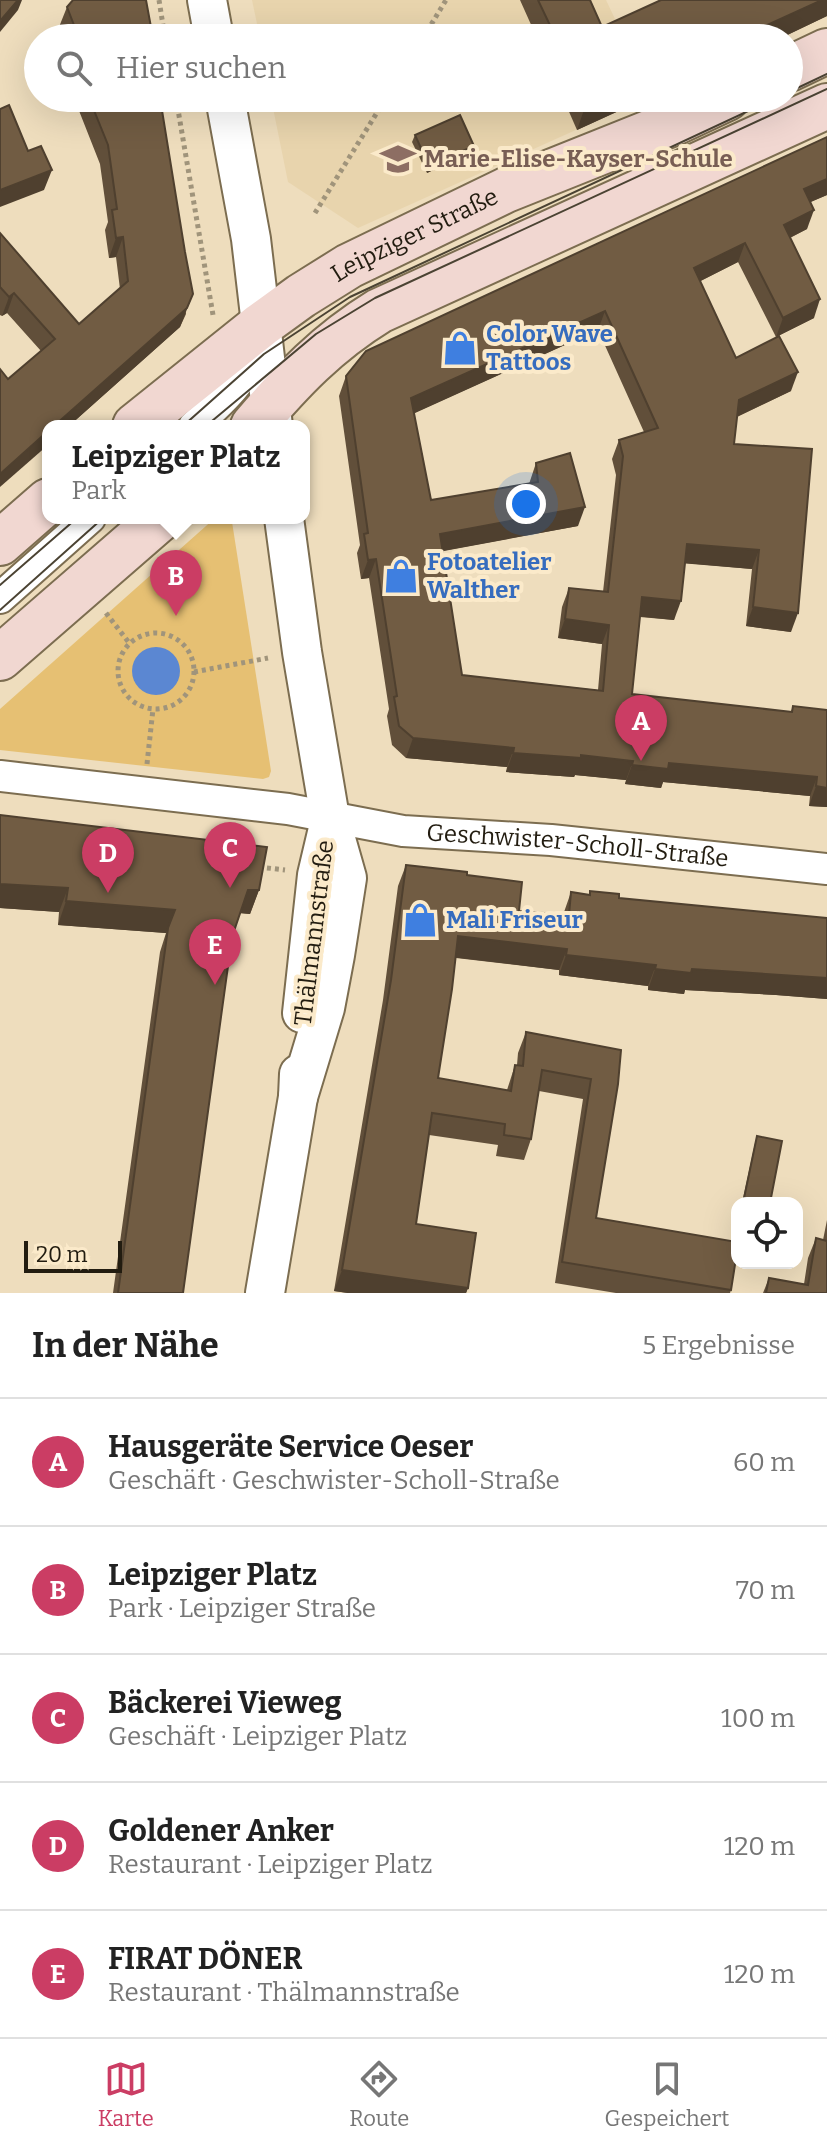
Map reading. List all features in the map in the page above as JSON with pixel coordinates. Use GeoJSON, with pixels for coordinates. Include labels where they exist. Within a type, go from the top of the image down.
{"type":"FeatureCollection","features":[{"type":"Feature","properties":{"kind":"main road"},"geometry":{"type":"LineString","coordinates":[[803,62],[827,51]]}},
{"type":"Feature","properties":{"kind":"main road"},"geometry":{"type":"LineString","coordinates":[[265,419],[304,368],[352,327],[379,311],[827,106]]}},
{"type":"Feature","properties":{"kind":"main road","name":"Leipziger Straße"},"geometry":{"type":"LineString","coordinates":[[142,420],[260,311],[313,288],[376,252],[506,190],[697,112]]}},
{"type":"Feature","properties":{"kind":"main road"},"geometry":{"type":"LineString","coordinates":[[0,543],[42,506]]}},
{"type":"Feature","properties":{"kind":"main road"},"geometry":{"type":"LineString","coordinates":[[0,658],[154,524]]}},
{"type":"Feature","properties":{"kind":"street"},"geometry":{"type":"LineString","coordinates":[[207,0],[211,24]]}},
{"type":"Feature","properties":{"kind":"street"},"geometry":{"type":"LineString","coordinates":[[228,112],[251,239],[260,311],[265,419]]}},
{"type":"Feature","properties":{"kind":"street"},"geometry":{"type":"LineString","coordinates":[[201,420],[228,396],[247,369],[257,346],[260,311]]}},
{"type":"Feature","properties":{"kind":"street"},"geometry":{"type":"LineString","coordinates":[[0,598],[83,524]]}},
{"type":"Feature","properties":{"kind":"street"},"geometry":{"type":"LineString","coordinates":[[285,524],[302,652],[330,818]]}},
{"type":"Feature","properties":{"kind":"street","name":"Geschwister-Scholl-Straße"},"geometry":{"type":"LineString","coordinates":[[0,776],[288,809],[403,831],[551,840],[827,869]]}},
{"type":"Feature","properties":{"kind":"street","name":"Thälmannstraße"},"geometry":{"type":"LineString","coordinates":[[265,1293],[298,1097],[303,996],[317,875],[330,818]]}},
{"type":"Feature","properties":{"kind":"street","name":"Thälmannstraße"},"geometry":{"type":"LineString","coordinates":[[298,1097],[325,1008],[347,878],[330,818]]}},
{"type":"Feature","properties":{"kind":"path"},"geometry":{"type":"LineString","coordinates":[[159,0],[163,24]]}},
{"type":"Feature","properties":{"kind":"path"},"geometry":{"type":"LineString","coordinates":[[431,24],[446,0]]}},
{"type":"Feature","properties":{"kind":"path"},"geometry":{"type":"LineString","coordinates":[[178,112],[214,318]]}},
{"type":"Feature","properties":{"kind":"path"},"geometry":{"type":"LineString","coordinates":[[315,213],[377,112]]}},
{"type":"Feature","properties":{"kind":"path"},"geometry":{"type":"LineString","coordinates":[[165,635],[186,648],[194,672],[186,695],[177,703],[153,709],[142,707],[125,693],[120,684],[119,662],[130,644],[141,637],[165,635]]}},
{"type":"Feature","properties":{"kind":"path"},"geometry":{"type":"LineString","coordinates":[[194,672],[302,652]]}},
{"type":"Feature","properties":{"kind":"path"},"geometry":{"type":"LineString","coordinates":[[145,792],[153,709]]}},
{"type":"Feature","properties":{"kind":"path"},"geometry":{"type":"LineString","coordinates":[[257,867],[317,875]]}},
{"type":"Feature","properties":{"kind":"shaded area"},"geometry":{"type":"Polygon","coordinates":[[[252,0],[606,0],[617,24],[257,24],[252,0]]]}},
{"type":"Feature","properties":{"kind":"shaded area","name":"Marie-Elise-Kayser-Schule"},"geometry":{"type":"Polygon","coordinates":[[[274,112],[616,112],[358,228],[288,182],[274,112]]]}},
{"type":"Feature","properties":{"kind":"shaded area"},"geometry":{"type":"Polygon","coordinates":[[[208,524],[232,524],[271,771],[269,777],[263,779],[0,750],[0,709],[208,524]]]}},
{"type":"Feature","properties":{"kind":"water"},"geometry":{"type":"Polygon","coordinates":[[[156,647],[173,654],[180,671],[173,688],[156,695],[139,688],[132,671],[139,654],[156,647]]]}},
{"type":"Feature","properties":{"kind":"building"},"geometry":{"type":"Polygon","coordinates":[[[0,0],[18,0],[0,21],[0,0]]]}},
{"type":"Feature","properties":{"kind":"building"},"geometry":{"type":"Polygon","coordinates":[[[73,0],[146,0],[150,24],[74,24],[67,7],[73,0]]]}},
{"type":"Feature","properties":{"kind":"building"},"geometry":{"type":"Polygon","coordinates":[[[538,0],[590,0],[601,24],[549,24],[538,0]]]}},
{"type":"Feature","properties":{"kind":"building"},"geometry":{"type":"Polygon","coordinates":[[[661,0],[822,0],[770,24],[609,24],[661,0]]]}},
{"type":"Feature","properties":{"kind":"building"},"geometry":{"type":"Polygon","coordinates":[[[9,105],[28,151],[41,146],[52,170],[0,190],[0,109],[9,105]]]}},
{"type":"Feature","properties":{"kind":"building"},"geometry":{"type":"Polygon","coordinates":[[[95,112],[162,112],[193,294],[187,308],[61,420],[42,420],[42,436],[0,474],[0,369],[8,379],[55,339],[14,293],[9,297],[0,287],[0,233],[79,324],[128,281],[123,237],[116,238],[112,210],[117,209],[108,145],[95,112]]]}},
{"type":"Feature","properties":{"kind":"building"},"geometry":{"type":"Polygon","coordinates":[[[460,115],[474,146],[429,166],[415,135],[460,115]]]}},
{"type":"Feature","properties":{"kind":"building"},"geometry":{"type":"Polygon","coordinates":[[[827,137],[827,179],[804,189],[814,210],[784,225],[820,299],[783,318],[745,243],[694,268],[736,358],[779,336],[798,372],[739,400],[734,444],[812,449],[798,613],[753,607],[759,550],[687,544],[681,601],[642,597],[632,694],[792,712],[793,706],[827,710],[827,788],[816,786],[817,777],[669,763],[668,769],[581,755],[581,758],[513,753],[514,748],[413,738],[399,726],[376,559],[368,560],[364,534],[368,533],[346,376],[366,351],[827,137]],[[605,311],[411,398],[431,500],[538,482],[536,463],[570,453],[585,507],[440,534],[462,675],[603,691],[609,625],[565,619],[569,588],[608,592],[623,456],[619,440],[658,428],[605,311]]]}},
{"type":"Feature","properties":{"kind":"building"},"geometry":{"type":"Polygon","coordinates":[[[0,815],[267,847],[259,890],[248,890],[232,937],[183,1293],[118,1293],[168,928],[175,910],[66,901],[68,888],[0,884],[0,815]]]}},
{"type":"Feature","properties":{"kind":"building"},"geometry":{"type":"Polygon","coordinates":[[[406,865],[522,882],[519,911],[569,915],[571,892],[590,895],[590,891],[619,894],[619,898],[827,918],[827,978],[655,969],[656,965],[566,955],[567,949],[458,936],[438,1078],[511,1091],[515,1065],[523,1066],[526,1032],[621,1050],[596,1218],[731,1241],[731,1269],[734,1269],[731,1290],[562,1262],[591,1079],[542,1070],[531,1139],[504,1135],[505,1124],[432,1113],[416,1224],[476,1233],[468,1288],[342,1270],[391,980],[406,865]]]}},
{"type":"Feature","properties":{"kind":"building"},"geometry":{"type":"Polygon","coordinates":[[[757,1136],[782,1141],[771,1197],[744,1197],[757,1136]]]}},
{"type":"Feature","properties":{"kind":"building"},"geometry":{"type":"Polygon","coordinates":[[[816,1238],[827,1241],[827,1293],[766,1293],[769,1278],[808,1285],[816,1238]]]}},
{"type":"Feature","properties":{"kind":"tram line"},"geometry":{"type":"LineString","coordinates":[[803,85],[827,74]]}},
{"type":"Feature","properties":{"kind":"tram line"},"geometry":{"type":"LineString","coordinates":[[803,100],[827,89]]}},
{"type":"Feature","properties":{"kind":"tram line"},"geometry":{"type":"LineString","coordinates":[[190,420],[264,354],[350,297],[746,112]]}},
{"type":"Feature","properties":{"kind":"tram line"},"geometry":{"type":"LineString","coordinates":[[213,420],[316,334],[375,298],[777,112]]}},
{"type":"Feature","properties":{"kind":"tram line"},"geometry":{"type":"LineString","coordinates":[[0,585],[70,524]]}},
{"type":"Feature","properties":{"kind":"tram line"},"geometry":{"type":"LineString","coordinates":[[0,610],[96,524]]}},
{"type":"Feature","properties":{"kind":"place","name":"Marie-Elise-Kayser-Schule"},"geometry":{"type":"Point","coordinates":[398,159]}},
{"type":"Feature","properties":{"kind":"place","name":"Color Wave Tattoos"},"geometry":{"type":"Point","coordinates":[460,348]}},
{"type":"Feature","properties":{"kind":"place","name":"Fotoatelier Walther"},"geometry":{"type":"Point","coordinates":[401,576]}},
{"type":"Feature","properties":{"kind":"place","name":"Leipziger Platz"},"geometry":{"type":"Point","coordinates":[176,616]}},
{"type":"Feature","properties":{"kind":"place","name":"Hausgeräte Service Oeser"},"geometry":{"type":"Point","coordinates":[641,761]}},
{"type":"Feature","properties":{"kind":"place","name":"Bäckerei Vieweg"},"geometry":{"type":"Point","coordinates":[230,888]}},
{"type":"Feature","properties":{"kind":"place","name":"Goldener Anker"},"geometry":{"type":"Point","coordinates":[108,893]}},
{"type":"Feature","properties":{"kind":"place","name":"Mali Friseur"},"geometry":{"type":"Point","coordinates":[420,920]}},
{"type":"Feature","properties":{"kind":"place","name":"FIRAT DÖNER"},"geometry":{"type":"Point","coordinates":[215,985]}}]}
